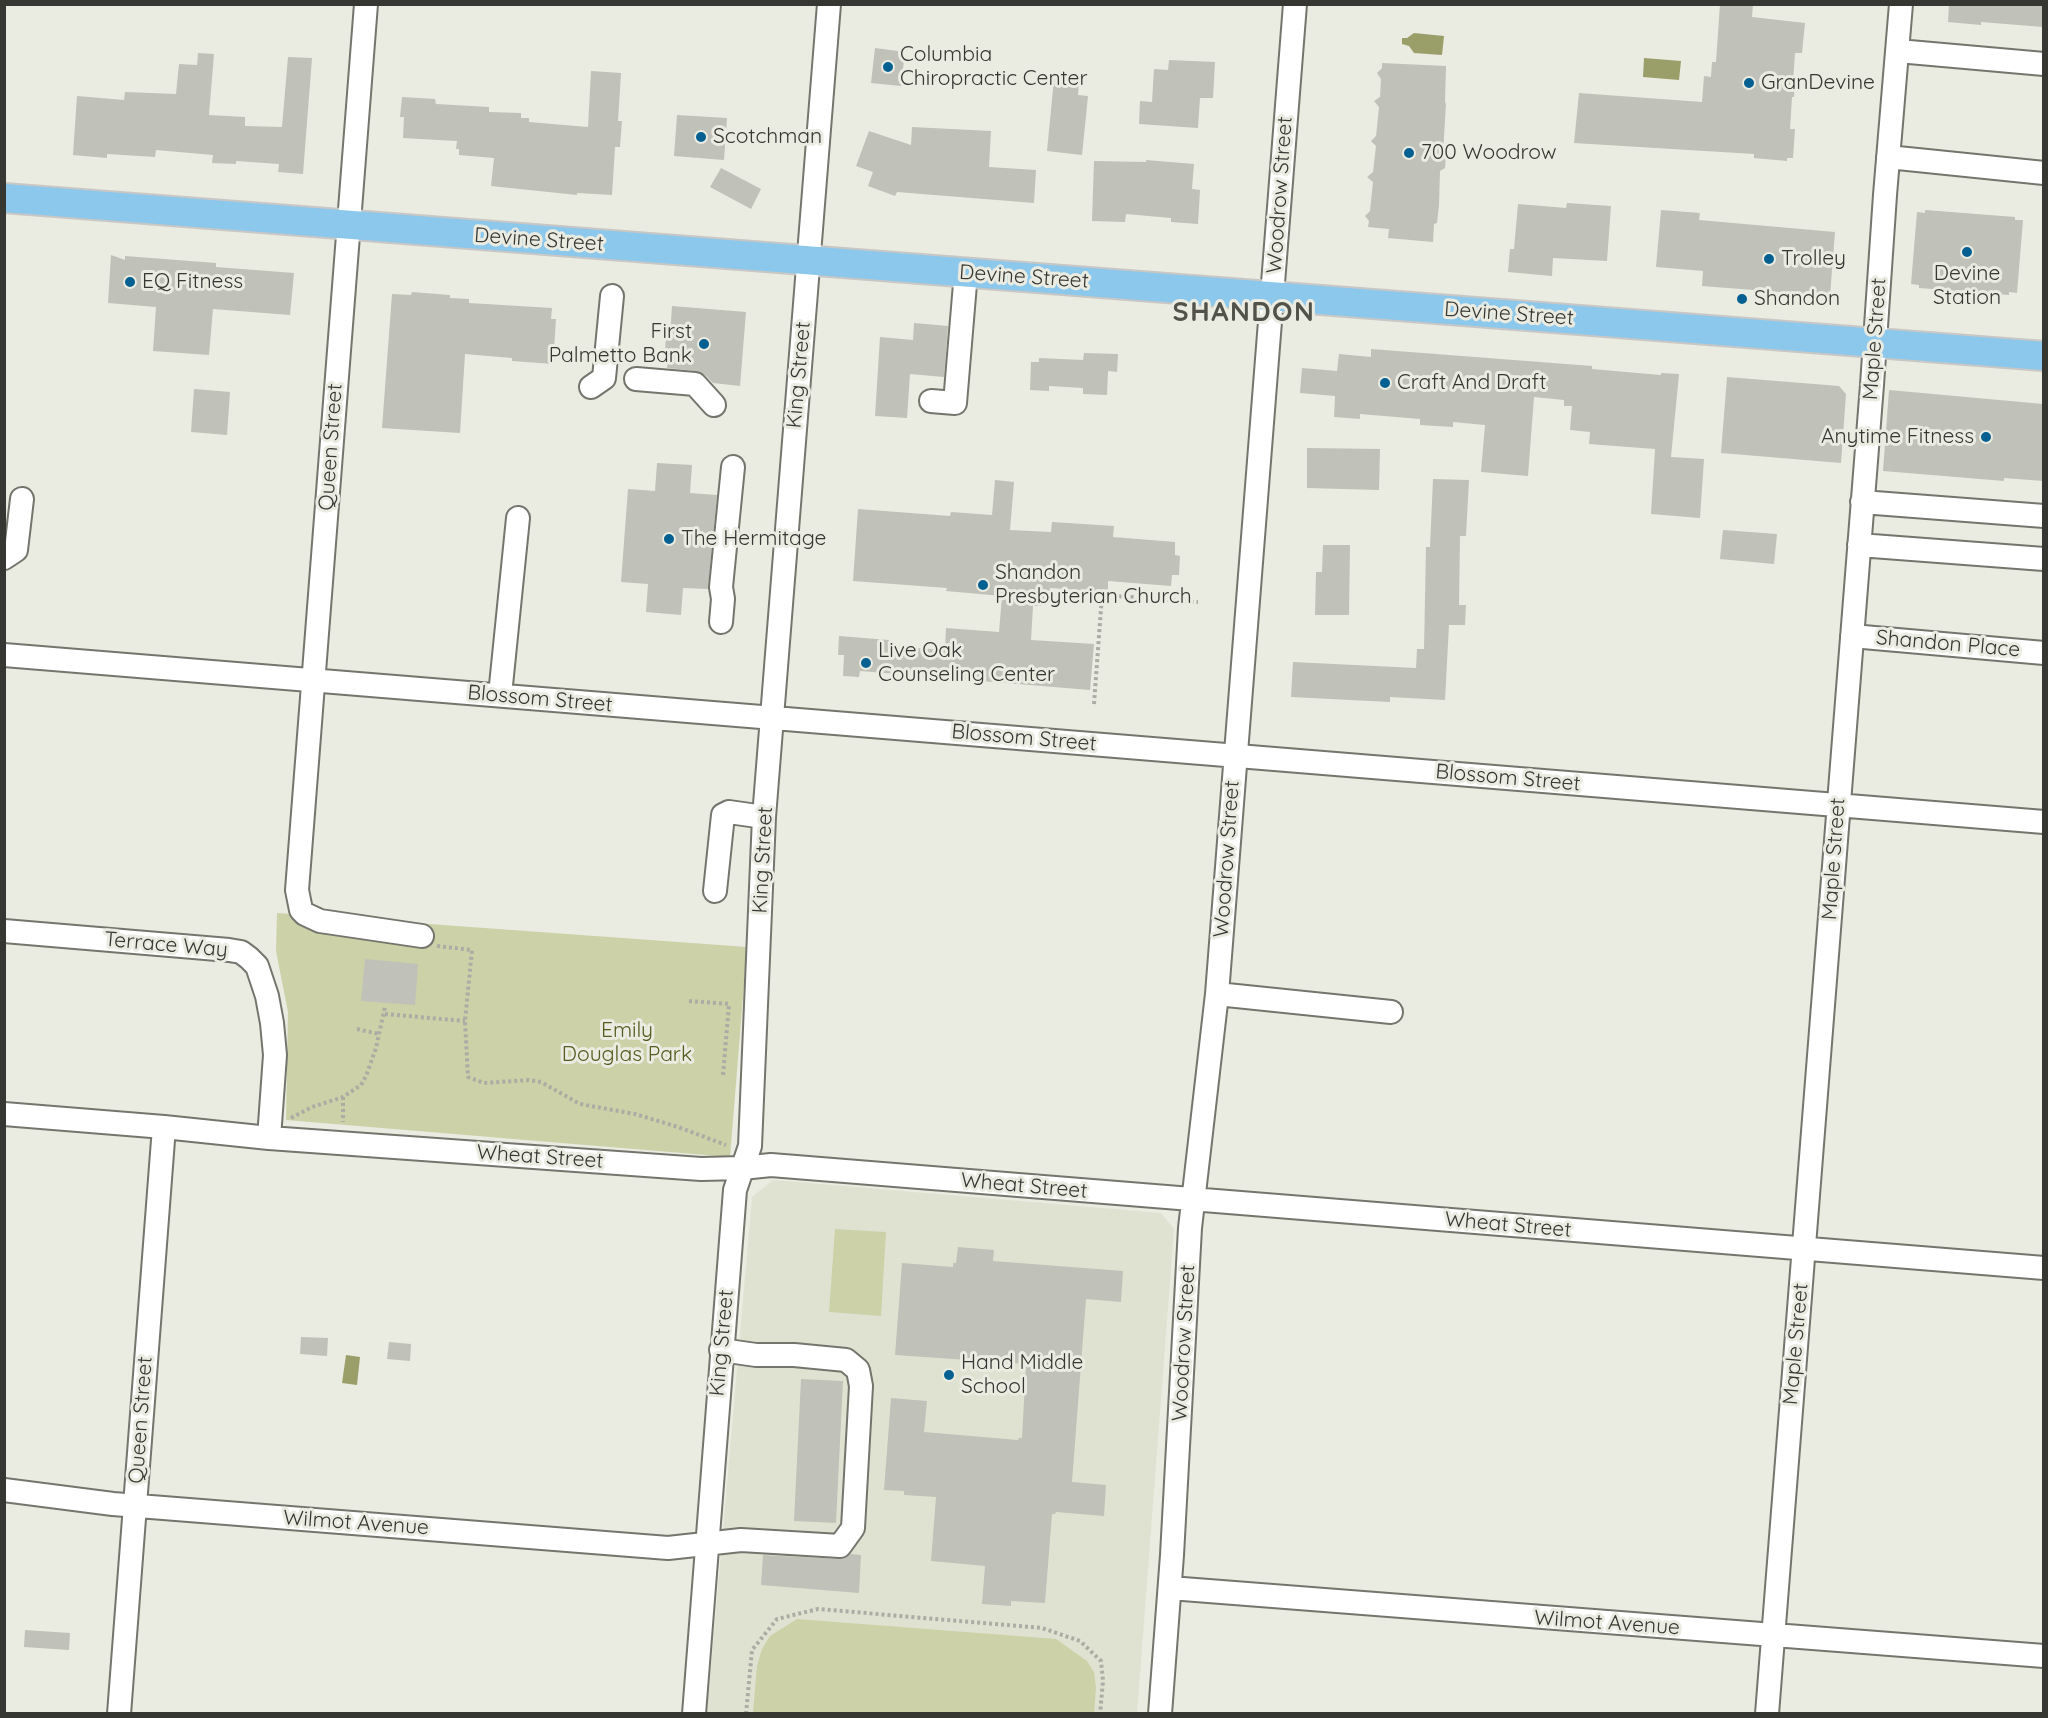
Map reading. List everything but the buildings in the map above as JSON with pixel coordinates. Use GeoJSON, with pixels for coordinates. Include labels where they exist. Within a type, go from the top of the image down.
{"type":"FeatureCollection","features":[{"type":"Feature","properties":{"kind":"main road","name":"Devine Street"},"geometry":{"type":"LineString","coordinates":[[4,198],[2043,356]]}},
{"type":"Feature","properties":{"kind":"street","name":"Queen Street"},"geometry":{"type":"LineString","coordinates":[[366,4],[297,890],[301,910],[320,921],[425,941]]}},
{"type":"Feature","properties":{"kind":"street","name":"King Street"},"geometry":{"type":"LineString","coordinates":[[694,1713],[735,1190],[750,1146],[764,817],[829,4]]}},
{"type":"Feature","properties":{"kind":"street","name":"Woodrow Street"},"geometry":{"type":"LineString","coordinates":[[1160,1713],[1170,1588],[1193,1200],[1217,994],[1295,4]]}},
{"type":"Feature","properties":{"kind":"street","name":"Maple Street"},"geometry":{"type":"LineString","coordinates":[[1767,1713],[1901,4]]}},
{"type":"Feature","properties":{"kind":"street"},"geometry":{"type":"LineString","coordinates":[[1898,51],[2043,64]]}},
{"type":"Feature","properties":{"kind":"street"},"geometry":{"type":"LineString","coordinates":[[1888,157],[2043,173]]}},
{"type":"Feature","properties":{"kind":"street"},"geometry":{"type":"LineString","coordinates":[[931,401],[955,403],[966,272]]}},
{"type":"Feature","properties":{"kind":"street"},"geometry":{"type":"LineString","coordinates":[[591,387],[604,378],[612,296]]}},
{"type":"Feature","properties":{"kind":"street"},"geometry":{"type":"LineString","coordinates":[[636,379],[695,384],[714,405]]}},
{"type":"Feature","properties":{"kind":"street"},"geometry":{"type":"LineString","coordinates":[[721,622],[723,599],[721,587],[733,467]]}},
{"type":"Feature","properties":{"kind":"street"},"geometry":{"type":"LineString","coordinates":[[4,558],[16,550],[22,499]]}},
{"type":"Feature","properties":{"kind":"street"},"geometry":{"type":"LineString","coordinates":[[1862,502],[2043,516]]}},
{"type":"Feature","properties":{"kind":"street"},"geometry":{"type":"LineString","coordinates":[[500,695],[518,518]]}},
{"type":"Feature","properties":{"kind":"street"},"geometry":{"type":"LineString","coordinates":[[1859,545],[2043,559]]}},
{"type":"Feature","properties":{"kind":"street","name":"Shandon Place"},"geometry":{"type":"LineString","coordinates":[[1852,636],[2043,653]]}},
{"type":"Feature","properties":{"kind":"street","name":"Blossom Street"},"geometry":{"type":"LineString","coordinates":[[4,655],[2043,822]]}},
{"type":"Feature","properties":{"kind":"street"},"geometry":{"type":"LineString","coordinates":[[715,891],[723,815],[729,812],[764,817]]}},
{"type":"Feature","properties":{"kind":"street","name":"Terrace Way"},"geometry":{"type":"LineString","coordinates":[[4,931],[229,950],[241,952],[249,958],[257,966],[267,996],[272,1023],[275,1055],[269,1138]]}},
{"type":"Feature","properties":{"kind":"street"},"geometry":{"type":"LineString","coordinates":[[1217,994],[1391,1012]]}},
{"type":"Feature","properties":{"kind":"street","name":"Wheat Street"},"geometry":{"type":"LineString","coordinates":[[4,1114],[269,1138],[700,1169],[771,1165],[2043,1268]]}},
{"type":"Feature","properties":{"kind":"street","name":"Queen Street"},"geometry":{"type":"LineString","coordinates":[[119,1713],[164,1127]]}},
{"type":"Feature","properties":{"kind":"street","name":"Wilmot Avenue"},"geometry":{"type":"LineString","coordinates":[[4,1490],[135,1506],[668,1548],[741,1540],[840,1546],[853,1528],[861,1386],[858,1370],[846,1360],[794,1355],[756,1355],[721,1350]]}},
{"type":"Feature","properties":{"kind":"street","name":"Wilmot Avenue"},"geometry":{"type":"LineString","coordinates":[[1170,1588],[2043,1656]]}},
{"type":"Feature","properties":{"kind":"path"},"geometry":{"type":"LineString","coordinates":[[1094,704],[1102,595],[1198,602]]}},
{"type":"Feature","properties":{"kind":"path"},"geometry":{"type":"LineString","coordinates":[[425,941],[472,950],[465,1021],[468,1077],[472,1080],[492,1083],[529,1080],[541,1082],[580,1104],[635,1114],[726,1145]]}},
{"type":"Feature","properties":{"kind":"path"},"geometry":{"type":"LineString","coordinates":[[689,1001],[740,1005]]}},
{"type":"Feature","properties":{"kind":"path"},"geometry":{"type":"LineString","coordinates":[[723,1075],[729,1004]]}},
{"type":"Feature","properties":{"kind":"path"},"geometry":{"type":"LineString","coordinates":[[290,1118],[312,1107],[343,1097],[357,1089],[364,1081],[385,1014],[385,1007]]}},
{"type":"Feature","properties":{"kind":"path"},"geometry":{"type":"LineString","coordinates":[[385,1014],[465,1021]]}},
{"type":"Feature","properties":{"kind":"path"},"geometry":{"type":"LineString","coordinates":[[357,1029],[379,1034]]}},
{"type":"Feature","properties":{"kind":"path"},"geometry":{"type":"LineString","coordinates":[[343,1097],[343,1122]]}},
{"type":"Feature","properties":{"kind":"path"},"geometry":{"type":"LineString","coordinates":[[746,1713],[752,1650],[777,1619],[818,1609],[1042,1628],[1080,1641],[1101,1660],[1100,1713]]}},
{"type":"Feature","properties":{"kind":"shaded area"},"geometry":{"type":"Polygon","coordinates":[[[1414,33],[1444,36],[1442,55],[1414,53],[1409,46],[1402,44],[1402,38],[1407,38],[1414,33]]]}},
{"type":"Feature","properties":{"kind":"shaded area"},"geometry":{"type":"Polygon","coordinates":[[[1644,58],[1681,61],[1679,80],[1643,77],[1644,58]]]}},
{"type":"Feature","properties":{"kind":"shaded area","name":"Hand Middle School"},"geometry":{"type":"Polygon","coordinates":[[[773,1180],[1161,1213],[1174,1229],[1137,1713],[707,1714],[752,1197],[773,1180]]]}},
{"type":"Feature","properties":{"kind":"shaded area"},"geometry":{"type":"Polygon","coordinates":[[[346,1355],[360,1357],[357,1385],[342,1383],[346,1355]]]}},
{"type":"Feature","properties":{"kind":"green space","name":"Emily Douglas Park"},"geometry":{"type":"Polygon","coordinates":[[[277,913],[747,947],[730,1157],[286,1120],[288,1012],[276,951],[277,913]]]}},
{"type":"Feature","properties":{"kind":"green space"},"geometry":{"type":"Polygon","coordinates":[[[835,1229],[886,1232],[881,1316],[829,1312],[835,1229]]]}},
{"type":"Feature","properties":{"kind":"green space"},"geometry":{"type":"Polygon","coordinates":[[[797,1619],[1056,1639],[1087,1661],[1094,1672],[1096,1688],[1094,1713],[753,1713],[757,1666],[762,1649],[770,1636],[797,1619]]]}},
{"type":"Feature","properties":{"kind":"place","name":"Columbia Chiropractic Center"},"geometry":{"type":"Point","coordinates":[888,67]}},
{"type":"Feature","properties":{"kind":"place","name":"GranDevine"},"geometry":{"type":"Point","coordinates":[1749,83]}},
{"type":"Feature","properties":{"kind":"place","name":"Scotchman"},"geometry":{"type":"Point","coordinates":[701,137]}},
{"type":"Feature","properties":{"kind":"place","name":"700 Woodrow"},"geometry":{"type":"Point","coordinates":[1409,153]}},
{"type":"Feature","properties":{"kind":"place","name":"Devine Station"},"geometry":{"type":"Point","coordinates":[1967,252]}},
{"type":"Feature","properties":{"kind":"place","name":"Trolley"},"geometry":{"type":"Point","coordinates":[1769,259]}},
{"type":"Feature","properties":{"kind":"place","name":"EQ Fitness"},"geometry":{"type":"Point","coordinates":[130,282]}},
{"type":"Feature","properties":{"kind":"place","name":"Shandon"},"geometry":{"type":"Point","coordinates":[1742,299]}},
{"type":"Feature","properties":{"kind":"place","name":"First Palmetto Bank"},"geometry":{"type":"Point","coordinates":[704,344]}},
{"type":"Feature","properties":{"kind":"place","name":"Craft And Draft"},"geometry":{"type":"Point","coordinates":[1385,383]}},
{"type":"Feature","properties":{"kind":"place","name":"Anytime Fitness"},"geometry":{"type":"Point","coordinates":[1986,437]}},
{"type":"Feature","properties":{"kind":"place","name":"The Hermitage"},"geometry":{"type":"Point","coordinates":[669,539]}},
{"type":"Feature","properties":{"kind":"place","name":"Shandon Presbyterian Church"},"geometry":{"type":"Point","coordinates":[983,585]}},
{"type":"Feature","properties":{"kind":"place","name":"Live Oak Counseling Center"},"geometry":{"type":"Point","coordinates":[866,663]}},
{"type":"Feature","properties":{"kind":"place","name":"Hand Middle School"},"geometry":{"type":"Point","coordinates":[949,1375]}},
{"type":"Feature","properties":{"kind":"district","name":"SHANDON"},"geometry":{"type":"Point","coordinates":[1244,313]}}]}
